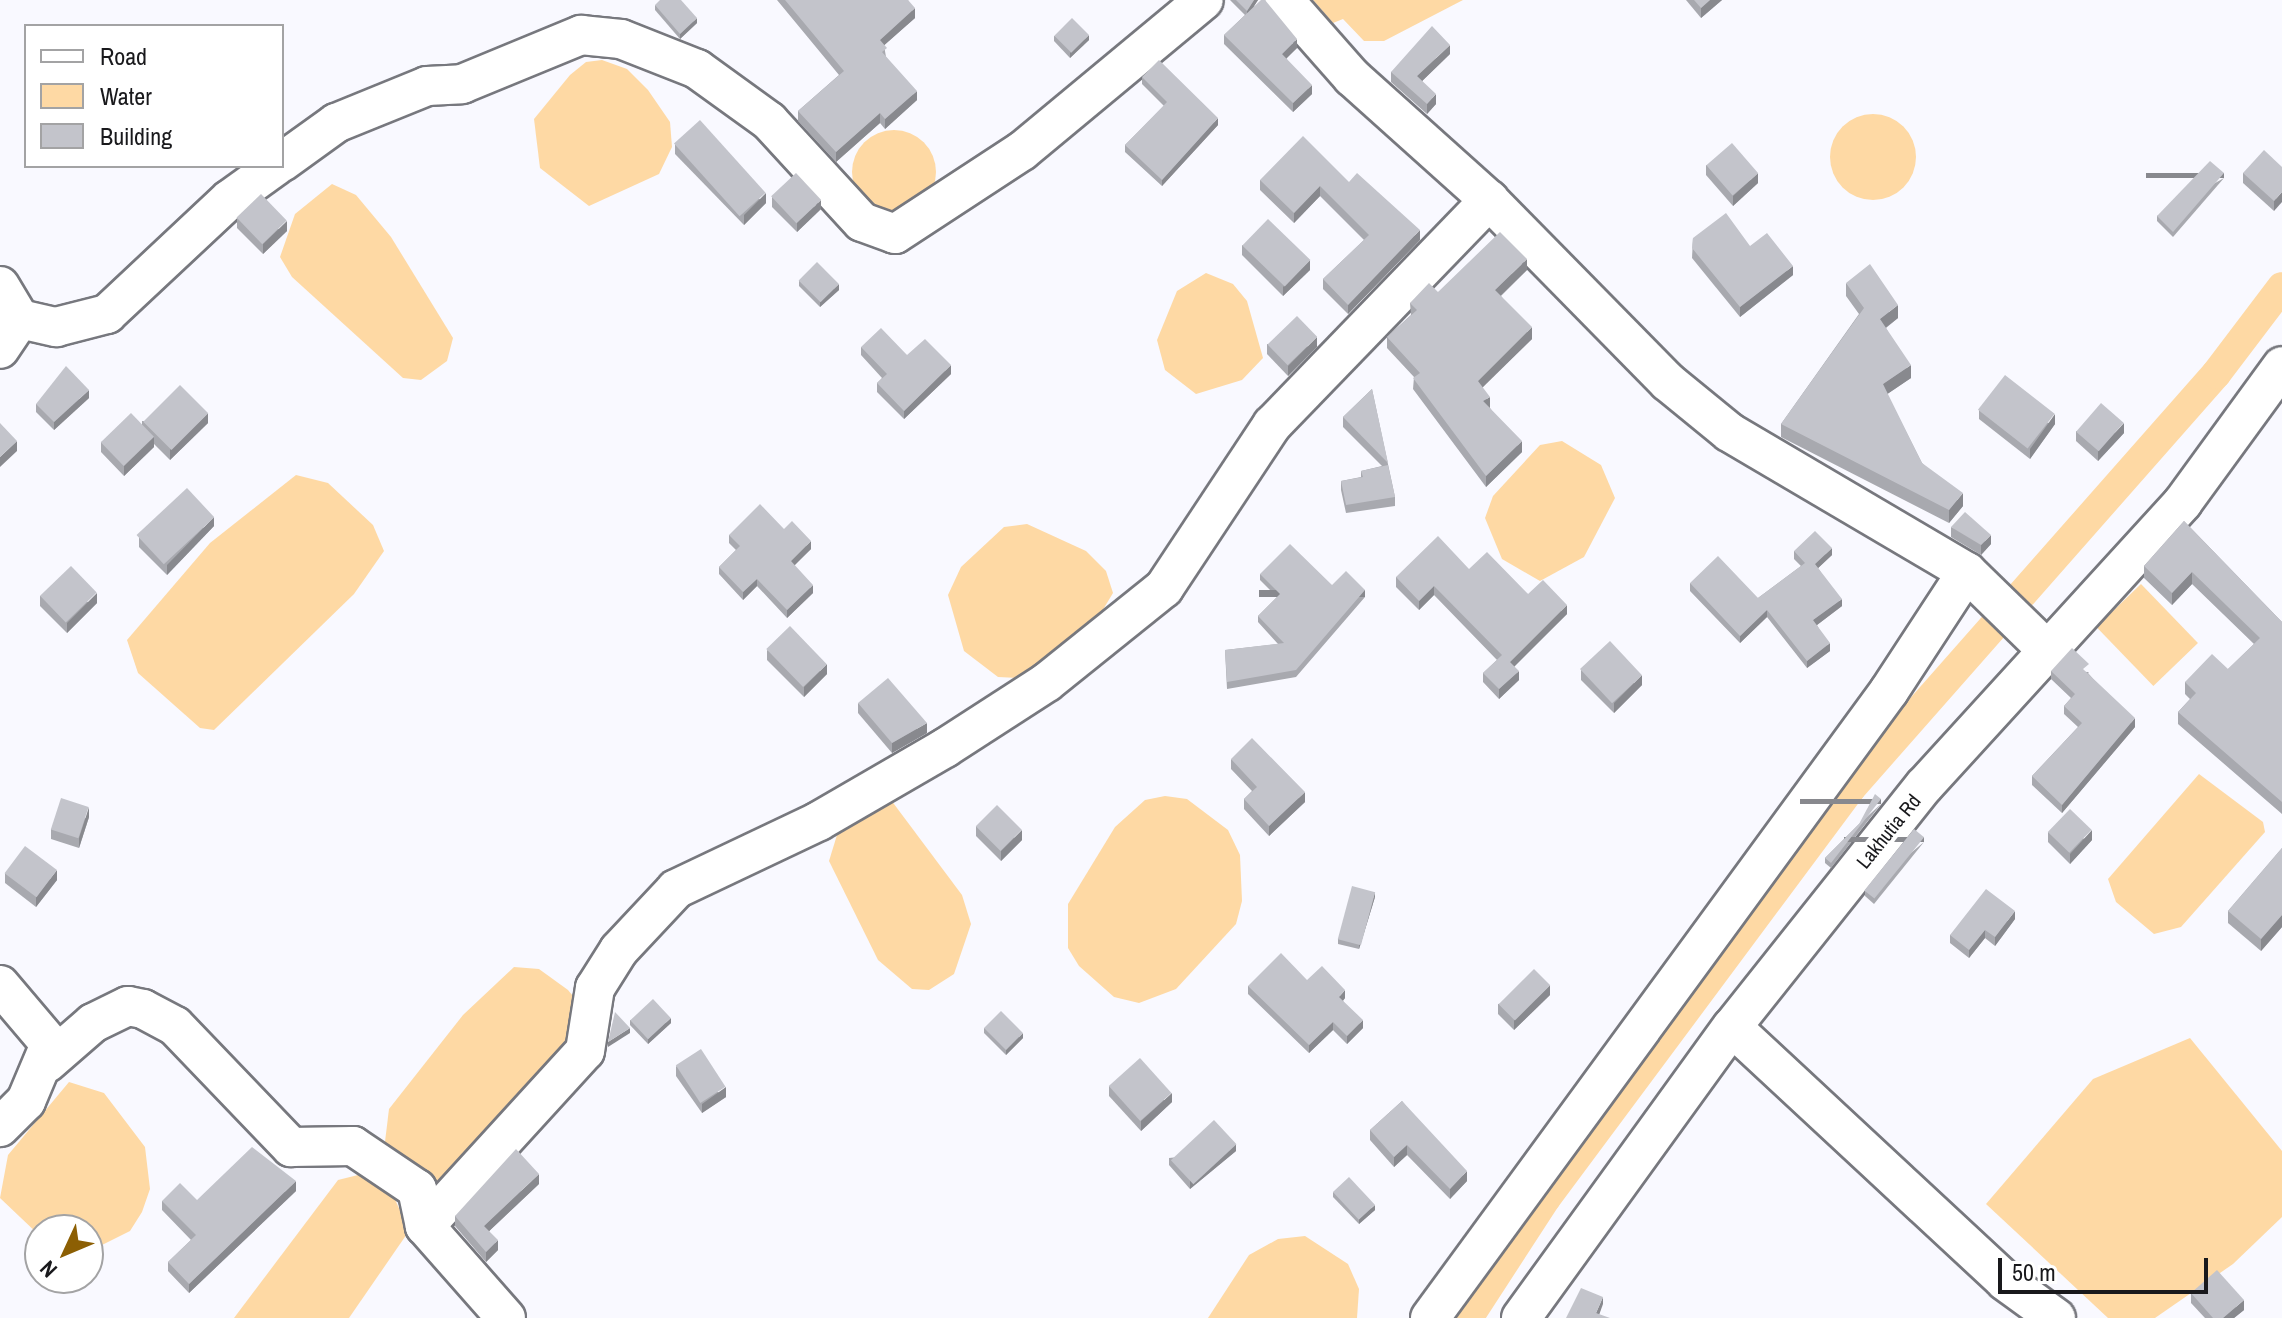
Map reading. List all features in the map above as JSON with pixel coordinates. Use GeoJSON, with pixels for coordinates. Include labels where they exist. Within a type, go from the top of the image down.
{"type":"FeatureCollection","features":[{"type":"Feature","properties":{"kind":"street"},"geometry":{"type":"LineString","coordinates":[[284,161],[336,123],[427,86],[462,84],[581,35],[621,39],[697,69],[769,121],[862,222],[895,234],[1022,151],[1204,0]]}},
{"type":"Feature","properties":{"kind":"street"},"geometry":{"type":"LineString","coordinates":[[1284,0],[1352,77],[1489,200],[1668,382],[1729,432],[1977,581],[2036,639]]}},
{"type":"Feature","properties":{"kind":"street"},"geometry":{"type":"LineString","coordinates":[[0,286],[10,334],[68,327],[107,314],[230,199],[273,168]]}},
{"type":"Feature","properties":{"kind":"street"},"geometry":{"type":"LineString","coordinates":[[425,1226],[585,1051],[601,971],[676,889],[819,821],[945,748],[1047,682],[1164,588],[1272,425],[1489,200]]}},
{"type":"Feature","properties":{"kind":"street","name":"Lakhutia Rd"},"geometry":{"type":"LineString","coordinates":[[1521,1318],[1732,1027],[1924,786],[2036,639],[2183,502],[2282,366]]}},
{"type":"Feature","properties":{"kind":"street"},"geometry":{"type":"LineString","coordinates":[[1430,1318],[1880,704],[1977,581]]}},
{"type":"Feature","properties":{"kind":"street"},"geometry":{"type":"LineString","coordinates":[[0,985],[50,1044],[47,1063]]}},
{"type":"Feature","properties":{"kind":"street"},"geometry":{"type":"LineString","coordinates":[[0,1127],[47,1063],[93,1023],[128,1006],[143,1009],[175,1026],[291,1147],[353,1146],[417,1189],[425,1226],[506,1318]]}},
{"type":"Feature","properties":{"kind":"street"},"geometry":{"type":"LineString","coordinates":[[1732,1027],[2005,1281],[2056,1318]]}},
{"type":"Feature","properties":{"kind":"water"},"geometry":{"type":"Polygon","coordinates":[[[1313,0],[1463,0],[1384,41],[1364,41],[1343,19],[1333,23],[1313,0]]]}},
{"type":"Feature","properties":{"kind":"water"},"geometry":{"type":"Polygon","coordinates":[[[602,60],[627,69],[648,90],[670,122],[672,147],[659,174],[589,206],[540,168],[534,119],[570,75],[586,62],[602,60]]]}},
{"type":"Feature","properties":{"kind":"water"},"geometry":{"type":"Polygon","coordinates":[[[1865,114],[1881,114],[1904,126],[1913,140],[1916,157],[1913,174],[1904,188],[1881,200],[1865,200],[1849,193],[1837,181],[1830,165],[1830,149],[1837,133],[1849,121],[1865,114]]]}},
{"type":"Feature","properties":{"kind":"water"},"geometry":{"type":"Polygon","coordinates":[[[894,130],[910,133],[924,142],[933,156],[936,172],[933,188],[924,202],[910,211],[894,214],[878,211],[864,202],[855,188],[852,172],[855,156],[864,142],[878,133],[894,130]]]}},
{"type":"Feature","properties":{"kind":"water"},"geometry":{"type":"Polygon","coordinates":[[[332,184],[356,195],[391,237],[453,338],[447,361],[421,380],[403,378],[292,277],[280,257],[295,214],[332,184]]]}},
{"type":"Feature","properties":{"kind":"water"},"geometry":{"type":"Polygon","coordinates":[[[1206,273],[1233,284],[1247,301],[1263,358],[1242,380],[1196,394],[1165,370],[1157,340],[1177,291],[1206,273]]]}},
{"type":"Feature","properties":{"kind":"water"},"geometry":{"type":"Polygon","coordinates":[[[1562,441],[1601,465],[1615,498],[1584,557],[1540,581],[1502,559],[1485,518],[1493,496],[1540,445],[1562,441]]]}},
{"type":"Feature","properties":{"kind":"water"},"geometry":{"type":"Polygon","coordinates":[[[296,475],[328,483],[373,525],[384,551],[354,594],[214,730],[200,728],[138,673],[127,640],[210,543],[296,475]]]}},
{"type":"Feature","properties":{"kind":"water"},"geometry":{"type":"Polygon","coordinates":[[[1027,524],[1086,551],[1106,571],[1113,593],[1087,636],[1019,678],[998,677],[964,651],[948,595],[961,567],[1004,527],[1027,524]]]}},
{"type":"Feature","properties":{"kind":"water"},"geometry":{"type":"Polygon","coordinates":[[[2141,584],[2198,643],[2153,686],[2096,627],[2141,584]]]}},
{"type":"Feature","properties":{"kind":"water"},"geometry":{"type":"Polygon","coordinates":[[[2199,774],[2263,822],[2265,832],[2181,927],[2154,934],[2116,902],[2108,879],[2199,774]]]}},
{"type":"Feature","properties":{"kind":"water"},"geometry":{"type":"Polygon","coordinates":[[[888,796],[962,895],[971,924],[954,974],[929,990],[912,989],[878,960],[829,861],[837,835],[861,806],[888,796]]]}},
{"type":"Feature","properties":{"kind":"water"},"geometry":{"type":"Polygon","coordinates":[[[1165,796],[1187,799],[1228,830],[1240,855],[1242,901],[1236,924],[1176,989],[1139,1003],[1114,997],[1079,966],[1068,948],[1068,904],[1115,827],[1145,800],[1165,796]]]}},
{"type":"Feature","properties":{"kind":"water"},"geometry":{"type":"Polygon","coordinates":[[[514,967],[539,969],[568,990],[582,1007],[583,1035],[445,1188],[429,1186],[384,1150],[389,1109],[463,1015],[514,967]]]}},
{"type":"Feature","properties":{"kind":"water"},"geometry":{"type":"Polygon","coordinates":[[[2190,1038],[2282,1151],[2282,1217],[2233,1264],[2155,1318],[2108,1318],[1986,1204],[2093,1079],[2190,1038]]]}},
{"type":"Feature","properties":{"kind":"water"},"geometry":{"type":"Polygon","coordinates":[[[69,1082],[104,1093],[145,1147],[150,1189],[142,1212],[130,1231],[104,1244],[104,1214],[24,1214],[24,1221],[0,1198],[8,1155],[69,1082]]]}},
{"type":"Feature","properties":{"kind":"water"},"geometry":{"type":"Polygon","coordinates":[[[362,1174],[394,1197],[409,1231],[349,1318],[234,1318],[338,1180],[362,1174]]]}},
{"type":"Feature","properties":{"kind":"water"},"geometry":{"type":"Polygon","coordinates":[[[1305,1236],[1348,1264],[1359,1289],[1357,1318],[1208,1318],[1249,1255],[1278,1239],[1305,1236]]]}},
{"type":"Feature","properties":{"kind":"building"},"geometry":{"type":"Polygon","coordinates":[[[660,0],[681,0],[697,18],[680,34],[655,5],[660,0]]]}},
{"type":"Feature","properties":{"kind":"building"},"geometry":{"type":"Polygon","coordinates":[[[785,0],[908,0],[915,8],[880,40],[887,48],[882,52],[917,91],[885,119],[880,113],[836,152],[798,111],[844,71],[785,0]]]}},
{"type":"Feature","properties":{"kind":"building"},"geometry":{"type":"Polygon","coordinates":[[[1236,0],[1254,0],[1247,11],[1236,0]]]}},
{"type":"Feature","properties":{"kind":"building"},"geometry":{"type":"Polygon","coordinates":[[[1261,0],[1265,0],[1297,39],[1282,54],[1312,85],[1293,103],[1224,35],[1261,0]]]}},
{"type":"Feature","properties":{"kind":"building"},"geometry":{"type":"Polygon","coordinates":[[[1694,0],[1710,0],[1701,8],[1694,0]]]}},
{"type":"Feature","properties":{"kind":"building"},"geometry":{"type":"Polygon","coordinates":[[[1072,18],[1089,35],[1071,53],[1054,36],[1072,18]]]}},
{"type":"Feature","properties":{"kind":"building"},"geometry":{"type":"Polygon","coordinates":[[[1432,26],[1450,45],[1417,76],[1436,94],[1427,104],[1391,72],[1432,26]]]}},
{"type":"Feature","properties":{"kind":"building"},"geometry":{"type":"Polygon","coordinates":[[[1159,60],[1218,118],[1162,180],[1125,145],[1167,102],[1142,77],[1159,60]]]}},
{"type":"Feature","properties":{"kind":"building"},"geometry":{"type":"Polygon","coordinates":[[[700,120],[766,193],[740,216],[674,143],[700,120]]]}},
{"type":"Feature","properties":{"kind":"building"},"geometry":{"type":"Polygon","coordinates":[[[1303,136],[1349,182],[1357,173],[1420,230],[1348,305],[1323,279],[1369,235],[1320,186],[1294,213],[1260,180],[1303,136]]]}},
{"type":"Feature","properties":{"kind":"building"},"geometry":{"type":"Polygon","coordinates":[[[1732,143],[1758,173],[1733,195],[1706,165],[1732,143]]]}},
{"type":"Feature","properties":{"kind":"building"},"geometry":{"type":"Polygon","coordinates":[[[2264,150],[2282,167],[2282,192],[2274,201],[2243,173],[2264,150]]]}},
{"type":"Feature","properties":{"kind":"building"},"geometry":{"type":"Polygon","coordinates":[[[2210,161],[2224,173],[2173,232],[2157,216],[2210,161]]]}},
{"type":"Feature","properties":{"kind":"building"},"geometry":{"type":"Polygon","coordinates":[[[796,173],[821,200],[796,223],[771,196],[796,173]]]}},
{"type":"Feature","properties":{"kind":"building"},"geometry":{"type":"Polygon","coordinates":[[[261,194],[287,221],[262,244],[237,218],[261,194]]]}},
{"type":"Feature","properties":{"kind":"building"},"geometry":{"type":"Polygon","coordinates":[[[1726,213],[1750,246],[1767,233],[1793,266],[1740,307],[1692,248],[1693,238],[1726,213]]]}},
{"type":"Feature","properties":{"kind":"building"},"geometry":{"type":"Polygon","coordinates":[[[1268,219],[1310,260],[1285,287],[1242,246],[1268,219]]]}},
{"type":"Feature","properties":{"kind":"building"},"geometry":{"type":"Polygon","coordinates":[[[1500,232],[1527,259],[1495,290],[1532,327],[1478,381],[1490,397],[1483,401],[1522,441],[1486,476],[1413,378],[1420,373],[1387,337],[1417,310],[1410,303],[1429,283],[1438,292],[1500,232]]]}},
{"type":"Feature","properties":{"kind":"building"},"geometry":{"type":"Polygon","coordinates":[[[817,262],[839,284],[821,302],[799,280],[817,262]]]}},
{"type":"Feature","properties":{"kind":"building"},"geometry":{"type":"Polygon","coordinates":[[[1870,264],[1898,305],[1880,319],[1911,365],[1883,384],[1922,463],[1963,493],[1949,510],[1781,424],[1864,308],[1846,283],[1870,264]]]}},
{"type":"Feature","properties":{"kind":"building"},"geometry":{"type":"Polygon","coordinates":[[[1297,316],[1317,337],[1288,365],[1268,344],[1297,316]]]}},
{"type":"Feature","properties":{"kind":"building"},"geometry":{"type":"Polygon","coordinates":[[[881,328],[907,355],[925,339],[951,365],[904,411],[877,383],[887,374],[861,347],[881,328]]]}},
{"type":"Feature","properties":{"kind":"building"},"geometry":{"type":"Polygon","coordinates":[[[66,366],[89,390],[54,422],[36,404],[66,366]]]}},
{"type":"Feature","properties":{"kind":"building"},"geometry":{"type":"Polygon","coordinates":[[[2005,375],[2055,414],[2028,448],[1978,410],[2005,375]]]}},
{"type":"Feature","properties":{"kind":"building"},"geometry":{"type":"Polygon","coordinates":[[[180,385],[208,413],[172,450],[143,422],[180,385]]]}},
{"type":"Feature","properties":{"kind":"building"},"geometry":{"type":"Polygon","coordinates":[[[1372,389],[1388,463],[1343,417],[1372,389]]]}},
{"type":"Feature","properties":{"kind":"building"},"geometry":{"type":"Polygon","coordinates":[[[2101,403],[2124,423],[2099,451],[2076,432],[2101,403]]]}},
{"type":"Feature","properties":{"kind":"building"},"geometry":{"type":"Polygon","coordinates":[[[131,413],[154,437],[124,466],[101,442],[131,413]]]}},
{"type":"Feature","properties":{"kind":"building"},"geometry":{"type":"Polygon","coordinates":[[[0,423],[17,441],[0,457],[0,423]]]}},
{"type":"Feature","properties":{"kind":"building"},"geometry":{"type":"Polygon","coordinates":[[[1388,465],[1395,497],[1346,505],[1341,481],[1363,477],[1361,471],[1388,465]]]}},
{"type":"Feature","properties":{"kind":"building"},"geometry":{"type":"Polygon","coordinates":[[[187,488],[214,517],[164,564],[137,535],[187,488]]]}},
{"type":"Feature","properties":{"kind":"building"},"geometry":{"type":"Polygon","coordinates":[[[760,504],[784,529],[792,521],[811,541],[791,561],[813,585],[787,610],[757,579],[743,592],[719,567],[740,546],[729,535],[760,504]]]}},
{"type":"Feature","properties":{"kind":"building"},"geometry":{"type":"Polygon","coordinates":[[[1965,512],[1991,535],[1981,545],[1951,527],[1965,512]]]}},
{"type":"Feature","properties":{"kind":"building"},"geometry":{"type":"Polygon","coordinates":[[[2184,521],[2282,622],[2282,802],[2178,712],[2196,693],[2185,682],[2212,654],[2228,669],[2260,638],[2192,572],[2172,593],[2144,566],[2184,521]]]}},
{"type":"Feature","properties":{"kind":"building"},"geometry":{"type":"Polygon","coordinates":[[[1815,531],[1832,548],[1815,564],[1842,599],[1813,620],[1830,643],[1807,661],[1767,610],[1740,636],[1690,583],[1718,556],[1758,598],[1805,563],[1794,551],[1815,531]]]}},
{"type":"Feature","properties":{"kind":"building"},"geometry":{"type":"Polygon","coordinates":[[[1438,536],[1469,569],[1487,552],[1528,594],[1543,580],[1567,605],[1510,662],[1519,671],[1499,689],[1483,673],[1502,655],[1434,586],[1419,601],[1396,577],[1438,536]]]}},
{"type":"Feature","properties":{"kind":"building"},"geometry":{"type":"Polygon","coordinates":[[[1290,544],[1332,585],[1346,571],[1365,590],[1296,670],[1227,682],[1225,650],[1284,643],[1258,616],[1280,594],[1260,574],[1290,544]]]}},
{"type":"Feature","properties":{"kind":"building"},"geometry":{"type":"Polygon","coordinates":[[[71,566],[97,593],[66,622],[40,596],[71,566]]]}},
{"type":"Feature","properties":{"kind":"building"},"geometry":{"type":"Polygon","coordinates":[[[790,626],[827,664],[803,687],[766,649],[790,626]]]}},
{"type":"Feature","properties":{"kind":"building"},"geometry":{"type":"Polygon","coordinates":[[[1610,641],[1642,675],[1612,703],[1580,669],[1610,641]]]}},
{"type":"Feature","properties":{"kind":"building"},"geometry":{"type":"Polygon","coordinates":[[[2072,648],[2089,664],[2083,669],[2135,718],[2062,805],[2032,776],[2082,723],[2064,706],[2075,694],[2051,671],[2072,648]]]}},
{"type":"Feature","properties":{"kind":"building"},"geometry":{"type":"Polygon","coordinates":[[[888,678],[927,723],[892,743],[858,703],[888,678]]]}},
{"type":"Feature","properties":{"kind":"building"},"geometry":{"type":"Polygon","coordinates":[[[1252,738],[1305,792],[1269,826],[1244,799],[1257,787],[1231,759],[1252,738]]]}},
{"type":"Feature","properties":{"kind":"building"},"geometry":{"type":"Polygon","coordinates":[[[1875,794],[1881,799],[1831,863],[1825,858],[1859,824],[1875,794]]]}},
{"type":"Feature","properties":{"kind":"building"},"geometry":{"type":"Polygon","coordinates":[[[61,798],[89,807],[78,838],[51,829],[61,798]]]}},
{"type":"Feature","properties":{"kind":"building"},"geometry":{"type":"Polygon","coordinates":[[[997,805],[1022,830],[1001,851],[976,826],[997,805]]]}},
{"type":"Feature","properties":{"kind":"building"},"geometry":{"type":"Polygon","coordinates":[[[2070,809],[2092,830],[2069,853],[2048,832],[2070,809]]]}},
{"type":"Feature","properties":{"kind":"building"},"geometry":{"type":"Polygon","coordinates":[[[1914,829],[1924,837],[1874,899],[1864,890],[1914,829]]]}},
{"type":"Feature","properties":{"kind":"building"},"geometry":{"type":"Polygon","coordinates":[[[25,846],[57,870],[36,897],[5,873],[25,846]]]}},
{"type":"Feature","properties":{"kind":"building"},"geometry":{"type":"Polygon","coordinates":[[[2282,848],[2282,915],[2261,939],[2228,911],[2282,848]]]}},
{"type":"Feature","properties":{"kind":"building"},"geometry":{"type":"Polygon","coordinates":[[[1352,886],[1375,892],[1361,945],[1338,939],[1352,886]]]}},
{"type":"Feature","properties":{"kind":"building"},"geometry":{"type":"Polygon","coordinates":[[[1986,889],[2015,911],[1995,937],[1985,930],[1969,950],[1950,935],[1986,889]]]}},
{"type":"Feature","properties":{"kind":"building"},"geometry":{"type":"Polygon","coordinates":[[[1281,953],[1307,980],[1322,966],[1345,990],[1339,997],[1363,1020],[1347,1036],[1333,1022],[1309,1045],[1248,986],[1281,953]]]}},
{"type":"Feature","properties":{"kind":"building"},"geometry":{"type":"Polygon","coordinates":[[[1534,969],[1550,985],[1515,1021],[1499,1004],[1534,969]]]}},
{"type":"Feature","properties":{"kind":"building"},"geometry":{"type":"Polygon","coordinates":[[[653,999],[671,1018],[648,1039],[630,1020],[653,999]]]}},
{"type":"Feature","properties":{"kind":"building"},"geometry":{"type":"Polygon","coordinates":[[[1001,1011],[1023,1033],[1006,1050],[984,1028],[1001,1011]]]}},
{"type":"Feature","properties":{"kind":"building"},"geometry":{"type":"Polygon","coordinates":[[[615,1012],[630,1028],[608,1042],[615,1012]]]}},
{"type":"Feature","properties":{"kind":"building"},"geometry":{"type":"Polygon","coordinates":[[[701,1049],[726,1087],[700,1103],[676,1065],[701,1049]]]}},
{"type":"Feature","properties":{"kind":"building"},"geometry":{"type":"Polygon","coordinates":[[[1140,1058],[1171,1093],[1140,1121],[1109,1086],[1140,1058]]]}},
{"type":"Feature","properties":{"kind":"building"},"geometry":{"type":"Polygon","coordinates":[[[1402,1101],[1467,1171],[1450,1189],[1407,1145],[1394,1157],[1370,1130],[1402,1101]]]}},
{"type":"Feature","properties":{"kind":"building"},"geometry":{"type":"Polygon","coordinates":[[[1214,1120],[1237,1144],[1193,1184],[1171,1160],[1214,1120]]]}},
{"type":"Feature","properties":{"kind":"building"},"geometry":{"type":"Polygon","coordinates":[[[252,1147],[296,1181],[189,1284],[168,1262],[196,1235],[162,1201],[180,1183],[197,1200],[252,1147]]]}},
{"type":"Feature","properties":{"kind":"building"},"geometry":{"type":"Polygon","coordinates":[[[516,1149],[539,1174],[484,1226],[498,1240],[486,1252],[455,1216],[516,1149]]]}},
{"type":"Feature","properties":{"kind":"building"},"geometry":{"type":"Polygon","coordinates":[[[1349,1177],[1375,1205],[1359,1220],[1333,1192],[1349,1177]]]}},
{"type":"Feature","properties":{"kind":"building"},"geometry":{"type":"Polygon","coordinates":[[[2217,1270],[2244,1300],[2223,1318],[2213,1318],[2191,1293],[2217,1270]]]}},
{"type":"Feature","properties":{"kind":"building"},"geometry":{"type":"Polygon","coordinates":[[[1581,1288],[1603,1297],[1596,1313],[1610,1318],[1566,1318],[1581,1288]]]}},
{"type":"Feature","properties":{"kind":"waterway"},"geometry":{"type":"LineString","coordinates":[[1468,1318],[1546,1198],[1851,788],[2216,374],[2282,287]]}}]}
